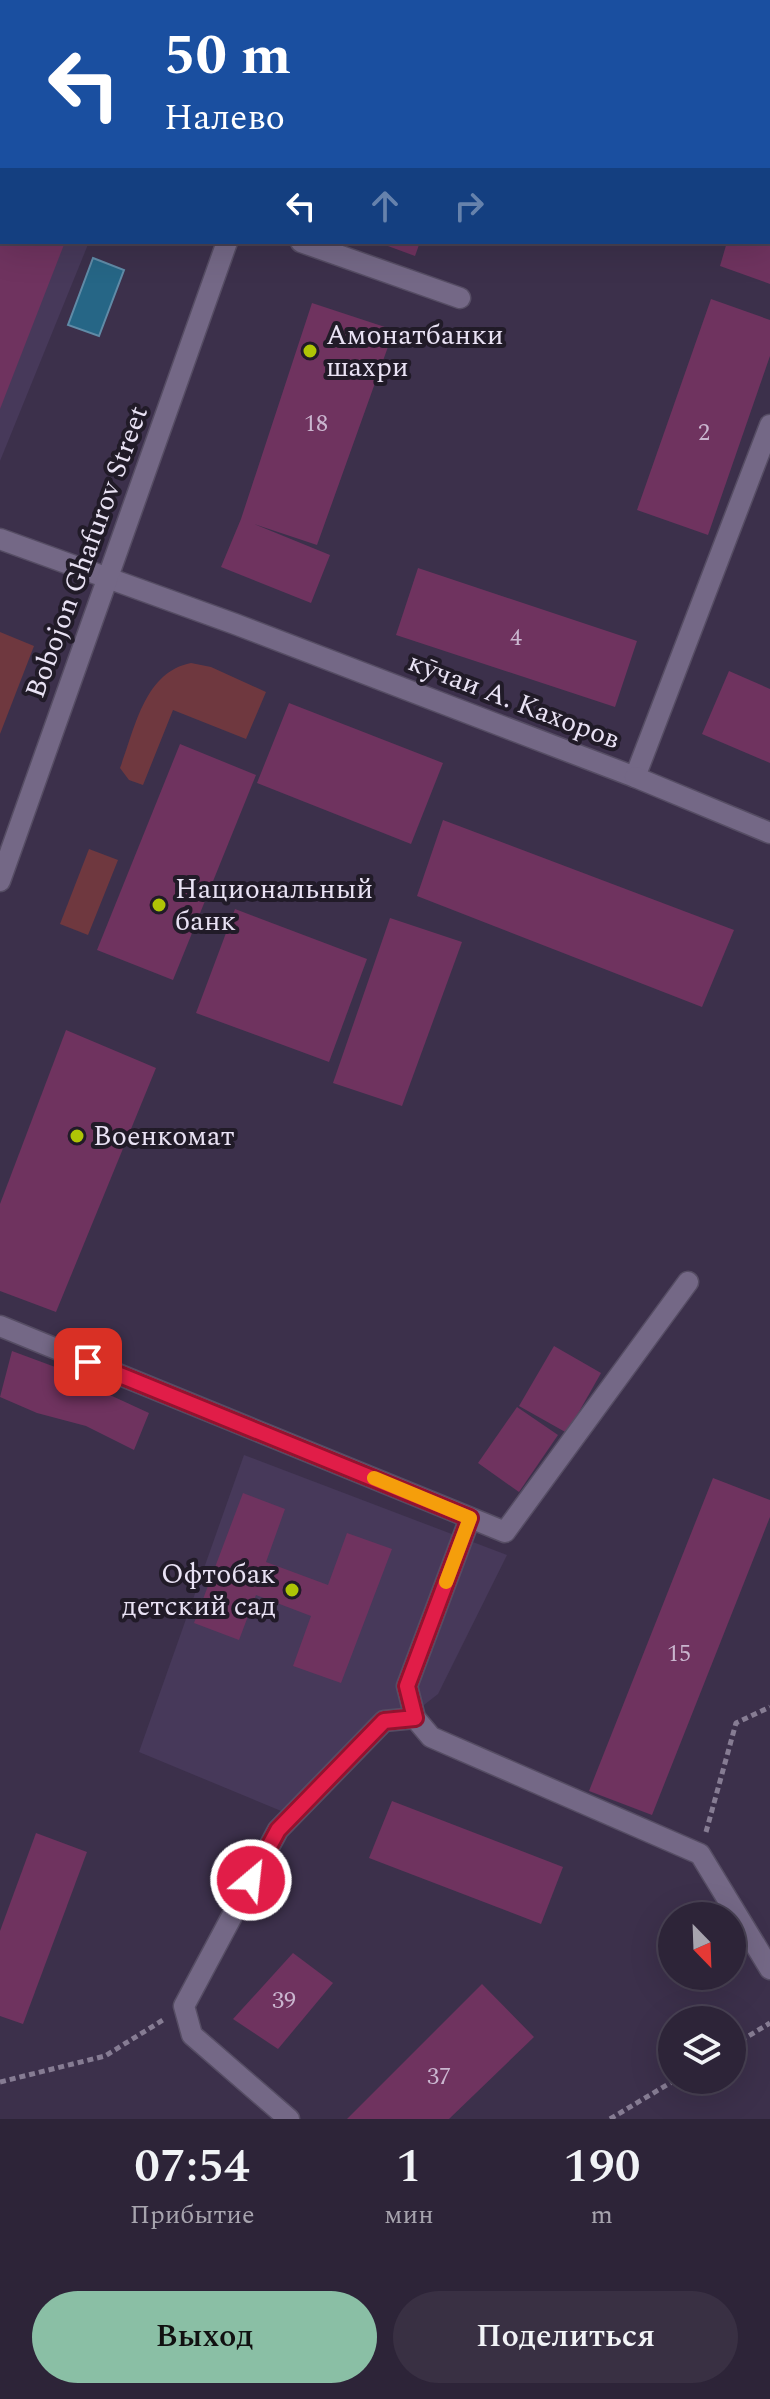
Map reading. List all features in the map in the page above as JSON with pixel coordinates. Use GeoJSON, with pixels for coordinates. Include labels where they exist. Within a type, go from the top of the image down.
{"type":"FeatureCollection","features":[{"type":"Feature","properties":{"kind":"street","name":"Bobojon Ghafurov Street"},"geometry":{"type":"LineString","coordinates":[[0,881],[226,244]]}},
{"type":"Feature","properties":{"kind":"street"},"geometry":{"type":"LineString","coordinates":[[307,244],[460,298]]}},
{"type":"Feature","properties":{"kind":"street","name":"кӯчаи А. Кахоров"},"geometry":{"type":"LineString","coordinates":[[0,539],[635,777],[770,425]]}},
{"type":"Feature","properties":{"kind":"street"},"geometry":{"type":"LineString","coordinates":[[635,777],[770,833]]}},
{"type":"Feature","properties":{"kind":"street"},"geometry":{"type":"LineString","coordinates":[[0,1326],[505,1532],[688,1282]]}},
{"type":"Feature","properties":{"kind":"street"},"geometry":{"type":"LineString","coordinates":[[470,1518],[407,1686],[415,1718],[431,1737],[700,1854],[770,1969]]}},
{"type":"Feature","properties":{"kind":"street"},"geometry":{"type":"LineString","coordinates":[[289,2119],[192,2035],[184,2006],[278,1830],[384,1721],[415,1718]]}},
{"type":"Feature","properties":{"kind":"path"},"geometry":{"type":"LineString","coordinates":[[700,1854],[736,1723],[770,1707]]}},
{"type":"Feature","properties":{"kind":"path"},"geometry":{"type":"LineString","coordinates":[[0,2082],[105,2056],[184,2006]]}},
{"type":"Feature","properties":{"kind":"path"},"geometry":{"type":"LineString","coordinates":[[746,2038],[770,2023]]}},
{"type":"Feature","properties":{"kind":"path"},"geometry":{"type":"LineString","coordinates":[[610,2119],[658,2090]]}},
{"type":"Feature","properties":{"kind":"shaded area"},"geometry":{"type":"Polygon","coordinates":[[[0,244],[88,244],[0,461],[0,244]]]}},
{"type":"Feature","properties":{"kind":"shaded area"},"geometry":{"type":"Polygon","coordinates":[[[0,632],[34,646],[0,734],[0,632]]]}},
{"type":"Feature","properties":{"kind":"shaded area"},"geometry":{"type":"Polygon","coordinates":[[[191,663],[211,667],[266,692],[246,739],[173,710],[143,785],[129,780],[120,768],[144,704],[162,678],[175,668],[191,663]]]}},
{"type":"Feature","properties":{"kind":"shaded area"},"geometry":{"type":"Polygon","coordinates":[[[89,849],[118,860],[88,935],[60,924],[89,849]]]}},
{"type":"Feature","properties":{"kind":"shaded area"},"geometry":{"type":"Polygon","coordinates":[[[244,1455],[507,1555],[438,1694],[286,1813],[139,1752],[244,1455]]]}},
{"type":"Feature","properties":{"kind":"water"},"geometry":{"type":"Polygon","coordinates":[[[93,258],[124,270],[99,336],[68,325],[93,258]]]}},
{"type":"Feature","properties":{"kind":"building"},"geometry":{"type":"Polygon","coordinates":[[[0,244],[64,244],[0,409],[0,244]]]}},
{"type":"Feature","properties":{"kind":"building"},"geometry":{"type":"Polygon","coordinates":[[[382,244],[419,244],[415,256],[382,244]]]}},
{"type":"Feature","properties":{"kind":"building"},"geometry":{"type":"Polygon","coordinates":[[[726,244],[770,244],[770,284],[720,266],[726,244]]]}},
{"type":"Feature","properties":{"kind":"building"},"geometry":{"type":"Polygon","coordinates":[[[711,299],[770,320],[770,356],[708,535],[637,510],[711,299]]]}},
{"type":"Feature","properties":{"kind":"building"},"geometry":{"type":"Polygon","coordinates":[[[312,303],[394,330],[317,545],[254,524],[330,555],[311,603],[221,567],[241,519],[312,303]]]}},
{"type":"Feature","properties":{"kind":"building"},"geometry":{"type":"Polygon","coordinates":[[[418,568],[637,641],[615,707],[396,635],[418,568]]]}},
{"type":"Feature","properties":{"kind":"building"},"geometry":{"type":"Polygon","coordinates":[[[729,671],[770,689],[770,763],[702,734],[729,671]]]}},
{"type":"Feature","properties":{"kind":"building"},"geometry":{"type":"Polygon","coordinates":[[[289,703],[443,763],[411,844],[257,783],[289,703]]]}},
{"type":"Feature","properties":{"kind":"building","name":"Национальный банк"},"geometry":{"type":"Polygon","coordinates":[[[180,744],[256,775],[173,980],[97,950],[180,744]]]}},
{"type":"Feature","properties":{"kind":"building"},"geometry":{"type":"Polygon","coordinates":[[[443,820],[734,930],[702,1007],[417,896],[443,820]]]}},
{"type":"Feature","properties":{"kind":"building"},"geometry":{"type":"Polygon","coordinates":[[[235,909],[367,959],[329,1062],[196,1013],[235,909]]]}},
{"type":"Feature","properties":{"kind":"building"},"geometry":{"type":"Polygon","coordinates":[[[390,918],[462,942],[402,1106],[333,1083],[390,918]]]}},
{"type":"Feature","properties":{"kind":"building","name":"Военкомат"},"geometry":{"type":"Polygon","coordinates":[[[66,1030],[156,1068],[56,1312],[0,1291],[0,1204],[66,1030]]]}},
{"type":"Feature","properties":{"kind":"building"},"geometry":{"type":"Polygon","coordinates":[[[554,1346],[601,1373],[567,1433],[519,1406],[554,1346]]]}},
{"type":"Feature","properties":{"kind":"building"},"geometry":{"type":"Polygon","coordinates":[[[12,1351],[101,1384],[99,1390],[149,1413],[134,1450],[86,1426],[37,1413],[0,1397],[12,1351]]]}},
{"type":"Feature","properties":{"kind":"building"},"geometry":{"type":"Polygon","coordinates":[[[517,1407],[558,1435],[519,1492],[478,1463],[517,1407]]]}},
{"type":"Feature","properties":{"kind":"building"},"geometry":{"type":"Polygon","coordinates":[[[713,1478],[770,1500],[770,1517],[652,1815],[589,1791],[713,1478]]]}},
{"type":"Feature","properties":{"kind":"building","name":"Офтобак детский сад"},"geometry":{"type":"Polygon","coordinates":[[[243,1493],[285,1509],[266,1562],[328,1585],[347,1533],[392,1549],[341,1683],[293,1666],[311,1616],[256,1595],[239,1640],[194,1623],[243,1493]]]}},
{"type":"Feature","properties":{"kind":"building"},"geometry":{"type":"Polygon","coordinates":[[[392,1801],[563,1867],[541,1924],[369,1858],[392,1801]]]}},
{"type":"Feature","properties":{"kind":"building"},"geometry":{"type":"Polygon","coordinates":[[[36,1833],[87,1852],[23,2024],[0,2016],[0,1931],[36,1833]]]}},
{"type":"Feature","properties":{"kind":"building"},"geometry":{"type":"Polygon","coordinates":[[[293,1953],[333,1983],[278,2049],[233,2019],[293,1953]]]}},
{"type":"Feature","properties":{"kind":"building"},"geometry":{"type":"Polygon","coordinates":[[[482,1984],[534,2037],[449,2119],[347,2119],[482,1984]]]}},
{"type":"Feature","properties":{"kind":"slow traffic"},"geometry":{"type":"LineString","coordinates":[[374,1478],[470,1518],[446,1582]]}},
{"type":"Feature","properties":{"kind":"place","name":"Амонатбанки шахри"},"geometry":{"type":"Point","coordinates":[310,351]}},
{"type":"Feature","properties":{"kind":"place","name":"Национальный банк"},"geometry":{"type":"Point","coordinates":[159,905]}},
{"type":"Feature","properties":{"kind":"place","name":"Военкомат"},"geometry":{"type":"Point","coordinates":[77,1136]}},
{"type":"Feature","properties":{"kind":"place","name":"Офтобак детский сад"},"geometry":{"type":"Point","coordinates":[292,1590]}},
{"type":"Feature","properties":{"kind":"route"},"geometry":{"type":"LineString","coordinates":[[88,1362],[470,1518],[407,1686],[415,1718],[384,1721],[278,1830],[251,1880]]}}]}
